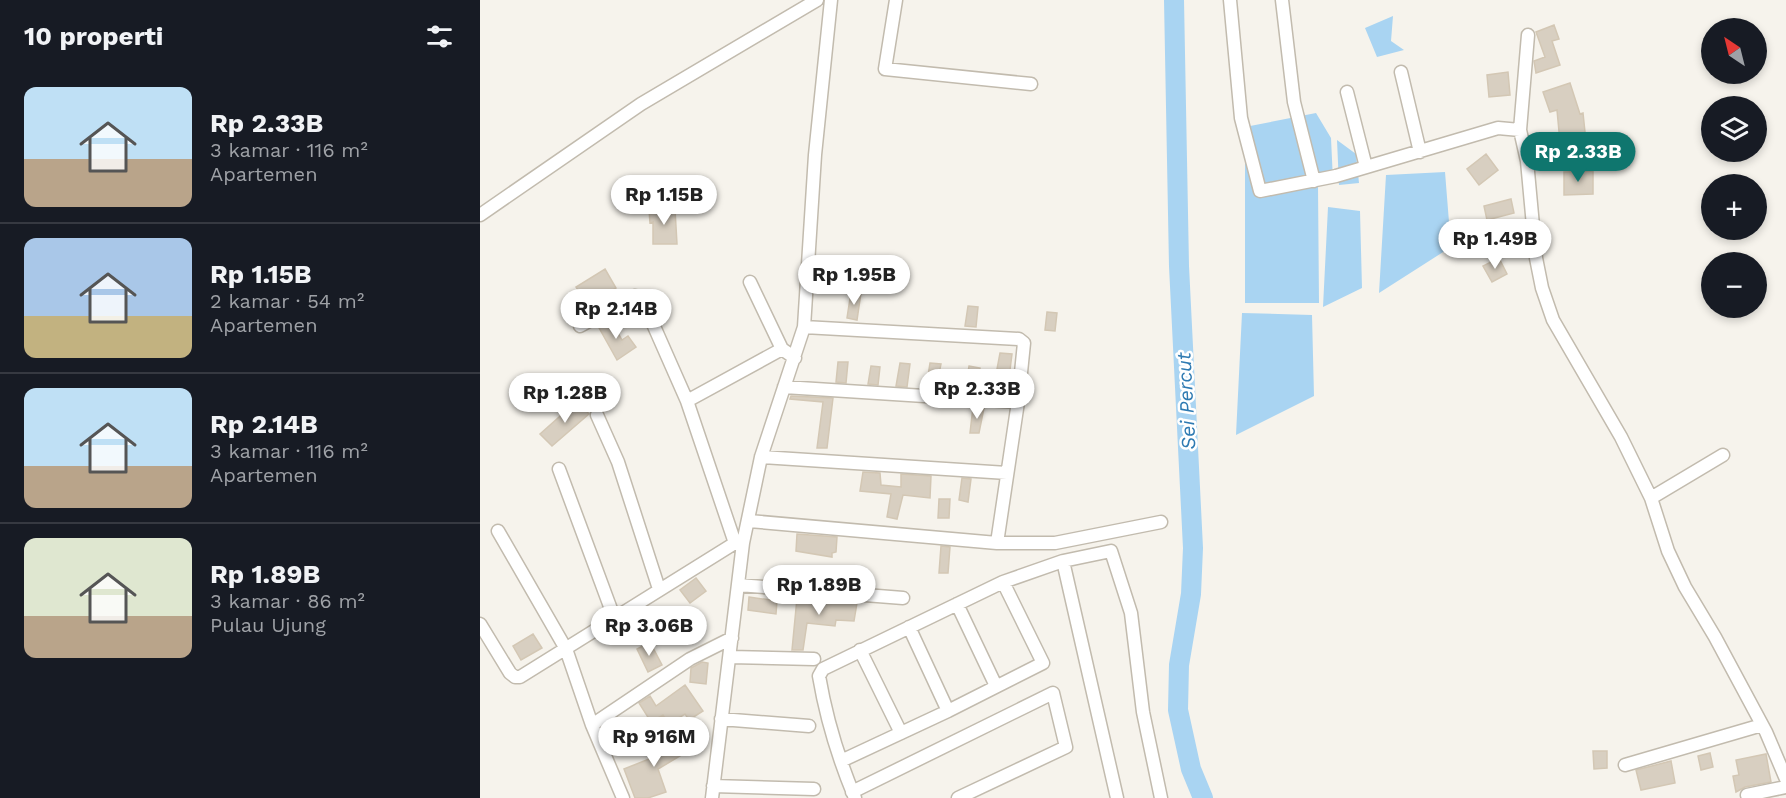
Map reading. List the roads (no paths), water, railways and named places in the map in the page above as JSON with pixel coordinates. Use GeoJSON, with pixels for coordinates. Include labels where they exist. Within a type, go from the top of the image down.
{"type":"FeatureCollection","features":[{"type":"Feature","properties":{"kind":"street"},"geometry":{"type":"LineString","coordinates":[[480,215],[641,104],[817,0]]}},
{"type":"Feature","properties":{"kind":"street"},"geometry":{"type":"LineString","coordinates":[[480,624],[510,673],[515,677],[520,677],[615,620],[659,589],[739,543],[749,521],[761,457],[804,327],[815,155],[831,0]]}},
{"type":"Feature","properties":{"kind":"street"},"geometry":{"type":"LineString","coordinates":[[896,0],[885,69],[1031,84]]}},
{"type":"Feature","properties":{"kind":"street"},"geometry":{"type":"LineString","coordinates":[[1230,0],[1241,118],[1260,190],[1314,181],[1498,128],[1520,130]]}},
{"type":"Feature","properties":{"kind":"street"},"geometry":{"type":"LineString","coordinates":[[1282,0],[1294,102],[1314,181]]}},
{"type":"Feature","properties":{"kind":"street"},"geometry":{"type":"LineString","coordinates":[[1528,36],[1520,130],[1527,160],[1536,258],[1542,288],[1553,320],[1621,437],[1651,498],[1668,551],[1685,587],[1715,637],[1762,725],[1786,779]]}},
{"type":"Feature","properties":{"kind":"street"},"geometry":{"type":"LineString","coordinates":[[1401,72],[1420,152]]}},
{"type":"Feature","properties":{"kind":"street"},"geometry":{"type":"LineString","coordinates":[[1347,92],[1366,167]]}},
{"type":"Feature","properties":{"kind":"street"},"geometry":{"type":"LineString","coordinates":[[750,282],[782,349],[795,358]]}},
{"type":"Feature","properties":{"kind":"street"},"geometry":{"type":"LineString","coordinates":[[580,326],[636,296],[640,297],[687,401],[739,543],[738,585],[713,792],[814,789]]}},
{"type":"Feature","properties":{"kind":"street"},"geometry":{"type":"LineString","coordinates":[[804,327],[1019,339],[1025,347],[997,543]]}},
{"type":"Feature","properties":{"kind":"street"},"geometry":{"type":"LineString","coordinates":[[687,401],[782,349]]}},
{"type":"Feature","properties":{"kind":"street"},"geometry":{"type":"LineString","coordinates":[[784,387],[1018,402]]}},
{"type":"Feature","properties":{"kind":"street"},"geometry":{"type":"LineString","coordinates":[[597,415],[618,462],[659,589]]}},
{"type":"Feature","properties":{"kind":"street"},"geometry":{"type":"LineString","coordinates":[[1651,498],[1723,455]]}},
{"type":"Feature","properties":{"kind":"street"},"geometry":{"type":"LineString","coordinates":[[761,457],[1007,472]]}},
{"type":"Feature","properties":{"kind":"street"},"geometry":{"type":"LineString","coordinates":[[559,469],[615,620]]}},
{"type":"Feature","properties":{"kind":"street"},"geometry":{"type":"LineString","coordinates":[[749,521],[997,543],[1054,543],[1161,522]]}},
{"type":"Feature","properties":{"kind":"street"},"geometry":{"type":"LineString","coordinates":[[498,531],[566,649],[592,725],[623,798]]}},
{"type":"Feature","properties":{"kind":"street"},"geometry":{"type":"LineString","coordinates":[[958,798],[1066,747],[1053,693],[854,795],[841,761],[822,696],[819,676],[823,669],[1003,582],[1063,561],[1112,551],[1131,613],[1143,712],[1161,798]]}},
{"type":"Feature","properties":{"kind":"street"},"geometry":{"type":"LineString","coordinates":[[1063,561],[1117,798]]}},
{"type":"Feature","properties":{"kind":"street"},"geometry":{"type":"LineString","coordinates":[[841,761],[1043,663],[1003,582]]}},
{"type":"Feature","properties":{"kind":"street"},"geometry":{"type":"LineString","coordinates":[[738,585],[903,598]]}},
{"type":"Feature","properties":{"kind":"street"},"geometry":{"type":"LineString","coordinates":[[957,604],[996,686]]}},
{"type":"Feature","properties":{"kind":"street"},"geometry":{"type":"LineString","coordinates":[[909,627],[948,711]]}},
{"type":"Feature","properties":{"kind":"street"},"geometry":{"type":"LineString","coordinates":[[592,725],[690,659],[732,638]]}},
{"type":"Feature","properties":{"kind":"street"},"geometry":{"type":"LineString","coordinates":[[860,650],[901,733]]}},
{"type":"Feature","properties":{"kind":"street"},"geometry":{"type":"LineString","coordinates":[[730,657],[814,658]]}},
{"type":"Feature","properties":{"kind":"street"},"geometry":{"type":"LineString","coordinates":[[721,719],[809,726]]}},
{"type":"Feature","properties":{"kind":"street"},"geometry":{"type":"LineString","coordinates":[[1625,765],[1762,725]]}},
{"type":"Feature","properties":{"kind":"street"},"geometry":{"type":"LineString","coordinates":[[1747,795],[1786,787]]}},
{"type":"Feature","properties":{"kind":"water"},"geometry":{"type":"Polygon","coordinates":[[[1393,16],[1391,41],[1404,50],[1377,57],[1365,28],[1393,16]]]}},
{"type":"Feature","properties":{"kind":"water"},"geometry":{"type":"Polygon","coordinates":[[[1316,113],[1331,138],[1333,181],[1318,186],[1319,303],[1245,303],[1245,127],[1316,113]]]}},
{"type":"Feature","properties":{"kind":"water"},"geometry":{"type":"Polygon","coordinates":[[[1337,140],[1356,154],[1359,183],[1339,185],[1337,140]]]}},
{"type":"Feature","properties":{"kind":"water"},"geometry":{"type":"Polygon","coordinates":[[[1445,172],[1451,247],[1379,293],[1386,175],[1445,172]]]}},
{"type":"Feature","properties":{"kind":"water"},"geometry":{"type":"Polygon","coordinates":[[[1328,207],[1360,211],[1362,288],[1323,307],[1328,207]]]}},
{"type":"Feature","properties":{"kind":"water"},"geometry":{"type":"Polygon","coordinates":[[[1242,313],[1312,315],[1314,396],[1236,435],[1242,313]]]}},
{"type":"Feature","properties":{"kind":"waterway","name":"Sei Percut"},"geometry":{"type":"LineString","coordinates":[[1174,0],[1179,266],[1193,548],[1191,594],[1179,665],[1178,710],[1191,769],[1203,798]]}}]}
